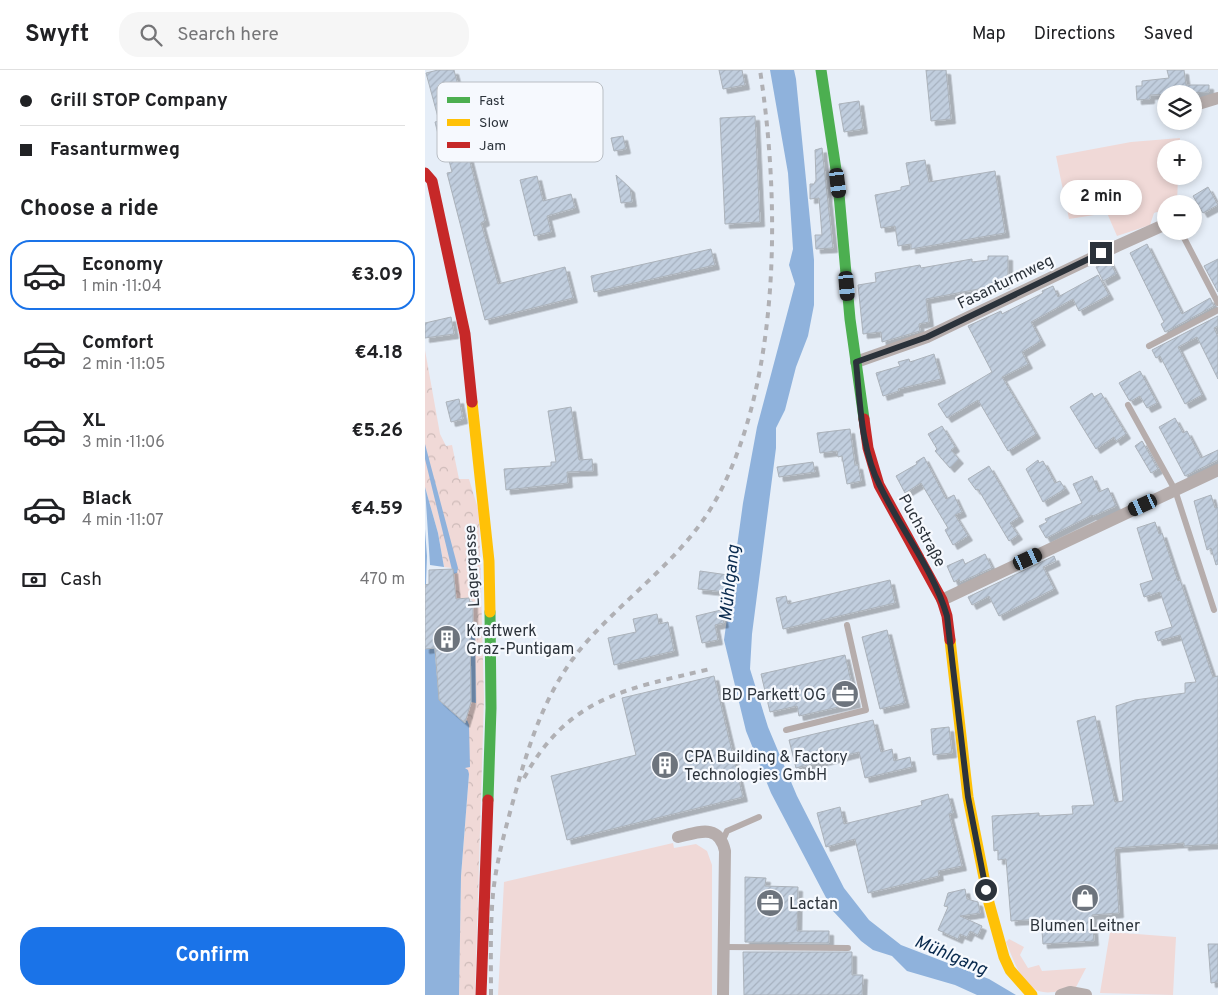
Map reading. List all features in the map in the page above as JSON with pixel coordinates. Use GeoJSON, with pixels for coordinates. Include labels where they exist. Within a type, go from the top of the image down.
{"type":"FeatureCollection","features":[{"type":"Feature","properties":{"kind":"main road","name":"Puchstraße"},"geometry":{"type":"LineString","coordinates":[[821,70],[841,209],[849,312],[868,448],[879,485],[926,567],[942,600],[947,616],[968,797],[989,903],[1003,957],[1010,970],[1032,995]]}},
{"type":"Feature","properties":{"kind":"main road","name":"Lagergasse"},"geometry":{"type":"LineString","coordinates":[[425,173],[432,181],[465,334],[489,561],[491,708],[481,995]]}},
{"type":"Feature","properties":{"kind":"street"},"geometry":{"type":"LineString","coordinates":[[1202,103],[1218,98]]}},
{"type":"Feature","properties":{"kind":"street","name":"Fasanturmweg"},"geometry":{"type":"LineString","coordinates":[[856,362],[927,337],[1157,228]]}},
{"type":"Feature","properties":{"kind":"street"},"geometry":{"type":"LineString","coordinates":[[942,600],[1218,470]]}},
{"type":"Feature","properties":{"kind":"street"},"geometry":{"type":"LineString","coordinates":[[678,837],[704,831],[715,833],[723,840],[725,851],[723,995]]}},
{"type":"Feature","properties":{"kind":"street"},"geometry":{"type":"LineString","coordinates":[[1061,995],[1070,992],[1086,995]]}},
{"type":"Feature","properties":{"kind":"lane"},"geometry":{"type":"LineString","coordinates":[[1184,240],[1218,303]]}},
{"type":"Feature","properties":{"kind":"lane"},"geometry":{"type":"LineString","coordinates":[[1149,346],[1218,310]]}},
{"type":"Feature","properties":{"kind":"lane"},"geometry":{"type":"LineString","coordinates":[[1128,405],[1175,490],[1214,610]]}},
{"type":"Feature","properties":{"kind":"lane"},"geometry":{"type":"LineString","coordinates":[[786,730],[866,710],[847,625]]}},
{"type":"Feature","properties":{"kind":"lane"},"geometry":{"type":"LineString","coordinates":[[723,840],[727,830],[759,816]]}},
{"type":"Feature","properties":{"kind":"lane"},"geometry":{"type":"LineString","coordinates":[[724,947],[848,948]]}},
{"type":"Feature","properties":{"kind":"green space"},"geometry":{"type":"Polygon","coordinates":[[[1180,138],[1180,140],[1157,140],[1157,185],[1178,185],[1177,195],[1157,195],[1157,212],[1154,213],[1150,225],[1117,236],[1107,213],[1069,219],[1056,156],[1131,142],[1180,138]]]}},
{"type":"Feature","properties":{"kind":"green space"},"geometry":{"type":"Polygon","coordinates":[[[425,350],[440,434],[446,446],[452,445],[459,479],[469,479],[479,512],[484,698],[475,995],[459,995],[461,876],[469,774],[465,768],[464,723],[473,602],[469,598],[456,599],[452,568],[444,567],[438,533],[425,487],[425,350]]]}},
{"type":"Feature","properties":{"kind":"green space"},"geometry":{"type":"Polygon","coordinates":[[[673,843],[674,848],[696,844],[707,851],[712,865],[712,995],[498,995],[504,882],[673,843]]]}},
{"type":"Feature","properties":{"kind":"green space"},"geometry":{"type":"Polygon","coordinates":[[[1110,932],[1176,937],[1173,995],[1100,993],[1110,932]]]}},
{"type":"Feature","properties":{"kind":"green space"},"geometry":{"type":"Polygon","coordinates":[[[1009,939],[1024,947],[1020,955],[1028,968],[1039,965],[1042,971],[1086,968],[1075,989],[1043,992],[1029,985],[1015,964],[1006,942],[1009,939]]]}},
{"type":"Feature","properties":{"kind":"water","name":"Mühlgang"},"geometry":{"type":"Polygon","coordinates":[[[770,70],[794,70],[796,79],[814,260],[814,305],[808,336],[796,367],[785,410],[776,428],[776,448],[752,634],[750,669],[768,727],[797,796],[844,888],[869,920],[901,945],[989,979],[1016,995],[977,995],[955,985],[907,971],[892,956],[873,950],[861,941],[833,911],[771,793],[746,731],[724,640],[743,503],[757,427],[795,284],[789,265],[793,249],[788,173],[770,70]]]}},
{"type":"Feature","properties":{"kind":"water"},"geometry":{"type":"Polygon","coordinates":[[[425,444],[458,568],[457,573],[453,574],[425,459],[425,444]]]}},
{"type":"Feature","properties":{"kind":"water"},"geometry":{"type":"Polygon","coordinates":[[[425,487],[438,533],[444,567],[430,565],[425,487]]]}},
{"type":"Feature","properties":{"kind":"water"},"geometry":{"type":"Polygon","coordinates":[[[425,529],[427,556],[426,584],[429,584],[439,700],[464,722],[467,720],[469,725],[470,767],[465,768],[469,774],[461,876],[459,995],[425,995],[425,529]]]}},
{"type":"Feature","properties":{"kind":"water"},"geometry":{"type":"Polygon","coordinates":[[[475,628],[476,703],[471,702],[470,629],[475,628]]]}},
{"type":"Feature","properties":{"kind":"building"},"geometry":{"type":"Polygon","coordinates":[[[438,70],[454,70],[457,82],[437,82],[437,114],[426,73],[438,70]]]}},
{"type":"Feature","properties":{"kind":"building"},"geometry":{"type":"Polygon","coordinates":[[[719,70],[742,70],[745,85],[723,89],[719,70]]]}},
{"type":"Feature","properties":{"kind":"building"},"geometry":{"type":"Polygon","coordinates":[[[926,70],[946,70],[951,119],[931,121],[926,70]]]}},
{"type":"Feature","properties":{"kind":"building"},"geometry":{"type":"Polygon","coordinates":[[[1167,70],[1184,70],[1186,85],[1157,85],[1157,95],[1150,95],[1150,99],[1137,100],[1136,86],[1142,86],[1142,81],[1169,78],[1167,70]]]}},
{"type":"Feature","properties":{"kind":"building"},"geometry":{"type":"Polygon","coordinates":[[[1202,85],[1209,85],[1209,92],[1202,92],[1202,85]]]}},
{"type":"Feature","properties":{"kind":"building"},"geometry":{"type":"Polygon","coordinates":[[[859,101],[863,129],[844,132],[839,104],[859,101]]]}},
{"type":"Feature","properties":{"kind":"building"},"geometry":{"type":"Polygon","coordinates":[[[755,116],[760,222],[725,224],[720,118],[755,116]]]}},
{"type":"Feature","properties":{"kind":"building"},"geometry":{"type":"Polygon","coordinates":[[[623,136],[626,149],[614,151],[611,138],[623,136]]]}},
{"type":"Feature","properties":{"kind":"building"},"geometry":{"type":"Polygon","coordinates":[[[822,148],[833,248],[816,249],[815,235],[822,235],[819,198],[810,199],[810,184],[814,184],[816,180],[815,150],[822,148]]]}},
{"type":"Feature","properties":{"kind":"building"},"geometry":{"type":"Polygon","coordinates":[[[925,160],[929,182],[995,171],[1005,233],[911,249],[911,244],[898,246],[895,226],[881,228],[875,195],[901,190],[901,187],[910,185],[906,163],[925,160]]]}},
{"type":"Feature","properties":{"kind":"building"},"geometry":{"type":"Polygon","coordinates":[[[449,162],[470,162],[485,221],[481,223],[498,284],[565,267],[573,298],[485,320],[447,173],[452,172],[449,162]]]}},
{"type":"Feature","properties":{"kind":"building"},"geometry":{"type":"Polygon","coordinates":[[[616,175],[630,188],[632,202],[621,203],[616,175]]]}},
{"type":"Feature","properties":{"kind":"building"},"geometry":{"type":"Polygon","coordinates":[[[537,176],[543,201],[571,194],[575,208],[547,216],[551,232],[534,236],[520,180],[537,176]]]}},
{"type":"Feature","properties":{"kind":"building"},"geometry":{"type":"Polygon","coordinates":[[[1208,187],[1218,205],[1203,213],[1202,195],[1195,195],[1208,187]]]}},
{"type":"Feature","properties":{"kind":"building"},"geometry":{"type":"Polygon","coordinates":[[[1147,244],[1182,314],[1210,298],[1214,306],[1165,332],[1161,324],[1164,322],[1130,253],[1147,244]]]}},
{"type":"Feature","properties":{"kind":"building"},"geometry":{"type":"Polygon","coordinates":[[[711,249],[715,265],[594,292],[591,276],[711,249]]]}},
{"type":"Feature","properties":{"kind":"building"},"geometry":{"type":"Polygon","coordinates":[[[988,256],[1008,256],[1008,276],[1005,276],[1005,284],[989,284],[989,287],[926,299],[929,322],[919,324],[920,331],[882,342],[881,332],[863,334],[858,285],[876,282],[875,273],[920,265],[921,268],[972,259],[972,262],[988,260],[988,256]]]}},
{"type":"Feature","properties":{"kind":"building"},"geometry":{"type":"Polygon","coordinates":[[[1218,259],[1218,292],[1204,266],[1218,259]]]}},
{"type":"Feature","properties":{"kind":"building"},"geometry":{"type":"Polygon","coordinates":[[[1109,260],[1116,274],[1103,281],[1096,267],[1109,260]]]}},
{"type":"Feature","properties":{"kind":"building"},"geometry":{"type":"Polygon","coordinates":[[[1098,275],[1109,295],[1079,311],[1073,299],[1031,322],[1041,341],[1022,352],[1028,364],[1002,377],[1036,434],[1008,451],[978,400],[947,418],[938,404],[992,372],[968,326],[1001,311],[1002,314],[1053,286],[1058,297],[1098,275]]]}},
{"type":"Feature","properties":{"kind":"building"},"geometry":{"type":"Polygon","coordinates":[[[1218,316],[1218,326],[1214,328],[1218,337],[1218,379],[1197,337],[1178,347],[1202,395],[1185,404],[1160,356],[1156,358],[1152,350],[1218,316]]]}},
{"type":"Feature","properties":{"kind":"building"},"geometry":{"type":"Polygon","coordinates":[[[451,317],[454,334],[425,338],[425,323],[451,317]]]}},
{"type":"Feature","properties":{"kind":"building"},"geometry":{"type":"Polygon","coordinates":[[[934,354],[941,379],[898,389],[899,391],[883,396],[876,373],[900,366],[898,362],[909,359],[910,362],[934,354]]]}},
{"type":"Feature","properties":{"kind":"building"},"geometry":{"type":"Polygon","coordinates":[[[1140,371],[1157,403],[1147,408],[1140,396],[1131,401],[1129,400],[1119,383],[1140,371]]]}},
{"type":"Feature","properties":{"kind":"building"},"geometry":{"type":"Polygon","coordinates":[[[1092,393],[1094,397],[1101,393],[1126,434],[1116,441],[1114,437],[1096,449],[1070,407],[1092,393]]]}},
{"type":"Feature","properties":{"kind":"building"},"geometry":{"type":"Polygon","coordinates":[[[459,399],[463,419],[451,422],[446,402],[459,399]]]}},
{"type":"Feature","properties":{"kind":"building"},"geometry":{"type":"Polygon","coordinates":[[[571,407],[579,460],[592,459],[593,471],[567,472],[568,483],[506,490],[504,469],[551,466],[551,462],[556,462],[548,411],[571,407]]]}},
{"type":"Feature","properties":{"kind":"building"},"geometry":{"type":"Polygon","coordinates":[[[1175,418],[1183,433],[1187,431],[1201,458],[1218,450],[1218,460],[1185,476],[1159,427],[1175,418]]]}},
{"type":"Feature","properties":{"kind":"building"},"geometry":{"type":"Polygon","coordinates":[[[942,426],[955,447],[951,450],[959,459],[950,468],[935,451],[937,449],[928,434],[942,426]]]}},
{"type":"Feature","properties":{"kind":"building"},"geometry":{"type":"Polygon","coordinates":[[[850,429],[855,465],[858,465],[861,481],[847,484],[842,456],[838,457],[837,451],[820,453],[817,433],[850,429]]]}},
{"type":"Feature","properties":{"kind":"building"},"geometry":{"type":"Polygon","coordinates":[[[1142,441],[1158,469],[1151,473],[1135,446],[1142,441]]]}},
{"type":"Feature","properties":{"kind":"building"},"geometry":{"type":"Polygon","coordinates":[[[924,457],[946,499],[954,495],[962,512],[955,515],[968,536],[953,545],[945,530],[948,528],[921,483],[905,493],[896,476],[917,464],[916,462],[924,457]]]}},
{"type":"Feature","properties":{"kind":"building"},"geometry":{"type":"Polygon","coordinates":[[[1038,460],[1039,463],[1043,461],[1055,483],[1060,481],[1065,489],[1043,502],[1026,469],[1038,460]]]}},
{"type":"Feature","properties":{"kind":"building"},"geometry":{"type":"Polygon","coordinates":[[[813,462],[815,472],[779,477],[777,467],[813,462]]]}},
{"type":"Feature","properties":{"kind":"building"},"geometry":{"type":"Polygon","coordinates":[[[989,466],[1019,517],[1010,523],[1018,535],[1009,541],[978,489],[976,490],[968,479],[989,466]]]}},
{"type":"Feature","properties":{"kind":"building"},"geometry":{"type":"Polygon","coordinates":[[[1092,476],[1099,492],[1108,488],[1116,506],[1092,515],[1046,538],[1039,526],[1047,522],[1045,519],[1082,503],[1073,484],[1092,476]]]}},
{"type":"Feature","properties":{"kind":"building"},"geometry":{"type":"Polygon","coordinates":[[[1211,495],[1215,508],[1218,507],[1218,564],[1216,565],[1211,548],[1207,550],[1194,501],[1211,495]]]}},
{"type":"Feature","properties":{"kind":"building"},"geometry":{"type":"Polygon","coordinates":[[[1155,522],[1159,534],[1162,533],[1178,581],[1180,580],[1213,677],[1218,676],[1218,844],[1184,846],[1184,843],[1115,848],[1119,913],[1092,915],[1094,941],[1043,944],[1041,919],[1011,921],[1006,859],[998,860],[998,850],[994,851],[992,816],[1039,813],[1039,816],[1073,814],[1072,806],[1094,805],[1077,721],[1095,716],[1115,802],[1123,801],[1116,706],[1135,700],[1185,693],[1185,683],[1196,682],[1180,635],[1158,641],[1155,632],[1172,627],[1160,592],[1144,597],[1140,584],[1153,580],[1137,528],[1155,522]]]}},
{"type":"Feature","properties":{"kind":"building"},"geometry":{"type":"Polygon","coordinates":[[[985,554],[992,568],[960,582],[959,579],[954,582],[947,566],[963,559],[965,564],[985,554]]]}},
{"type":"Feature","properties":{"kind":"building"},"geometry":{"type":"Polygon","coordinates":[[[1054,556],[1056,561],[1043,567],[1054,589],[999,616],[989,596],[972,605],[968,597],[1054,556]]]}},
{"type":"Feature","properties":{"kind":"building","name":"Kraftwerk Graz-Puntigam"},"geometry":{"type":"Polygon","coordinates":[[[453,569],[456,599],[469,598],[470,602],[473,602],[473,625],[470,629],[471,702],[465,723],[439,700],[435,648],[425,649],[425,585],[429,584],[429,570],[453,569]]]}},
{"type":"Feature","properties":{"kind":"building"},"geometry":{"type":"Polygon","coordinates":[[[700,571],[728,575],[725,592],[698,589],[700,571]]]}},
{"type":"Feature","properties":{"kind":"building"},"geometry":{"type":"Polygon","coordinates":[[[890,580],[895,603],[783,629],[776,598],[786,596],[788,604],[890,580]]]}},
{"type":"Feature","properties":{"kind":"building"},"geometry":{"type":"Polygon","coordinates":[[[721,610],[724,623],[715,625],[718,640],[702,643],[696,616],[721,610]]]}},
{"type":"Feature","properties":{"kind":"building"},"geometry":{"type":"Polygon","coordinates":[[[657,614],[659,624],[668,622],[674,651],[614,665],[608,638],[636,632],[633,619],[657,614]]]}},
{"type":"Feature","properties":{"kind":"building"},"geometry":{"type":"Polygon","coordinates":[[[887,630],[905,703],[880,709],[862,637],[887,630]]]}},
{"type":"Feature","properties":{"kind":"building"},"geometry":{"type":"Polygon","coordinates":[[[845,655],[856,703],[799,716],[797,706],[770,712],[761,674],[845,655]]]}},
{"type":"Feature","properties":{"kind":"building","name":"CPA Building & Factory Technologies GmbH"},"geometry":{"type":"Polygon","coordinates":[[[714,676],[743,797],[567,840],[551,776],[636,755],[622,698],[714,676]]]}},
{"type":"Feature","properties":{"kind":"building"},"geometry":{"type":"Polygon","coordinates":[[[873,720],[881,752],[892,749],[894,761],[910,757],[912,767],[865,778],[859,752],[796,768],[789,740],[873,720]]]}},
{"type":"Feature","properties":{"kind":"building"},"geometry":{"type":"Polygon","coordinates":[[[949,727],[952,753],[933,755],[931,729],[949,727]]]}},
{"type":"Feature","properties":{"kind":"building"},"geometry":{"type":"Polygon","coordinates":[[[948,794],[953,813],[949,814],[962,866],[938,871],[939,876],[868,893],[855,839],[826,847],[817,813],[840,807],[844,824],[922,805],[921,801],[948,794]]]}},
{"type":"Feature","properties":{"kind":"building"},"geometry":{"type":"Polygon","coordinates":[[[745,877],[766,878],[765,886],[798,887],[797,931],[829,931],[829,943],[745,942],[745,877]]]}},
{"type":"Feature","properties":{"kind":"building"},"geometry":{"type":"Polygon","coordinates":[[[965,889],[967,899],[978,902],[980,913],[960,916],[982,926],[978,935],[970,931],[967,937],[960,934],[958,939],[938,930],[948,907],[944,906],[948,893],[965,889]]]}},
{"type":"Feature","properties":{"kind":"building"},"geometry":{"type":"Polygon","coordinates":[[[1208,944],[1218,944],[1218,982],[1211,983],[1208,944]]]}},
{"type":"Feature","properties":{"kind":"building"},"geometry":{"type":"Polygon","coordinates":[[[743,952],[852,952],[852,975],[863,975],[862,995],[744,995],[743,952]]]}},
{"type":"Feature","properties":{"kind":"railway"},"geometry":{"type":"LineString","coordinates":[[491,995],[491,919],[496,872],[518,782],[541,716],[550,696],[575,656],[607,620],[675,554],[705,517],[718,496],[739,449],[754,398],[764,344],[770,288],[772,231],[771,175],[767,121],[760,70]]}},
{"type":"Feature","properties":{"kind":"railway"},"geometry":{"type":"LineString","coordinates":[[524,778],[560,729],[581,713],[603,700],[652,683],[710,669]]}},
{"type":"Feature","properties":{"kind":"traffic: fast"},"geometry":{"type":"LineString","coordinates":[[821,70],[838,183],[850,319],[864,419]]}},
{"type":"Feature","properties":{"kind":"traffic: fast"},"geometry":{"type":"LineString","coordinates":[[488,800],[491,708],[490,612]]}},
{"type":"Feature","properties":{"kind":"traffic: slow"},"geometry":{"type":"LineString","coordinates":[[472,402],[489,561],[490,612]]}},
{"type":"Feature","properties":{"kind":"traffic: slow"},"geometry":{"type":"LineString","coordinates":[[950,640],[968,797],[989,903],[1004,957],[1010,970],[1032,995]]}},
{"type":"Feature","properties":{"kind":"traffic: jam"},"geometry":{"type":"LineString","coordinates":[[425,173],[432,181],[465,334],[472,402]]}},
{"type":"Feature","properties":{"kind":"traffic: jam"},"geometry":{"type":"LineString","coordinates":[[864,419],[868,448],[879,485],[942,600],[947,616],[950,640]]}},
{"type":"Feature","properties":{"kind":"traffic: jam"},"geometry":{"type":"LineString","coordinates":[[481,995],[488,800]]}},
{"type":"Feature","properties":{"kind":"place","name":"Kraftwerk Graz-Puntigam"},"geometry":{"type":"Point","coordinates":[447,639]}},
{"type":"Feature","properties":{"kind":"place","name":"BD Parkett OG"},"geometry":{"type":"Point","coordinates":[845,694]}},
{"type":"Feature","properties":{"kind":"place","name":"CPA Building & Factory Technologies GmbH"},"geometry":{"type":"Point","coordinates":[665,765]}},
{"type":"Feature","properties":{"kind":"place","name":"Blumen Leitner"},"geometry":{"type":"Point","coordinates":[1085,898]}},
{"type":"Feature","properties":{"kind":"place","name":"Lactan"},"geometry":{"type":"Point","coordinates":[770,903]}},
{"type":"Feature","properties":{"kind":"route"},"geometry":{"type":"LineString","coordinates":[[986,890],[973,831],[968,797],[947,616],[942,600],[926,567],[879,485],[868,448],[856,362],[927,337],[1101,253]]}}]}
